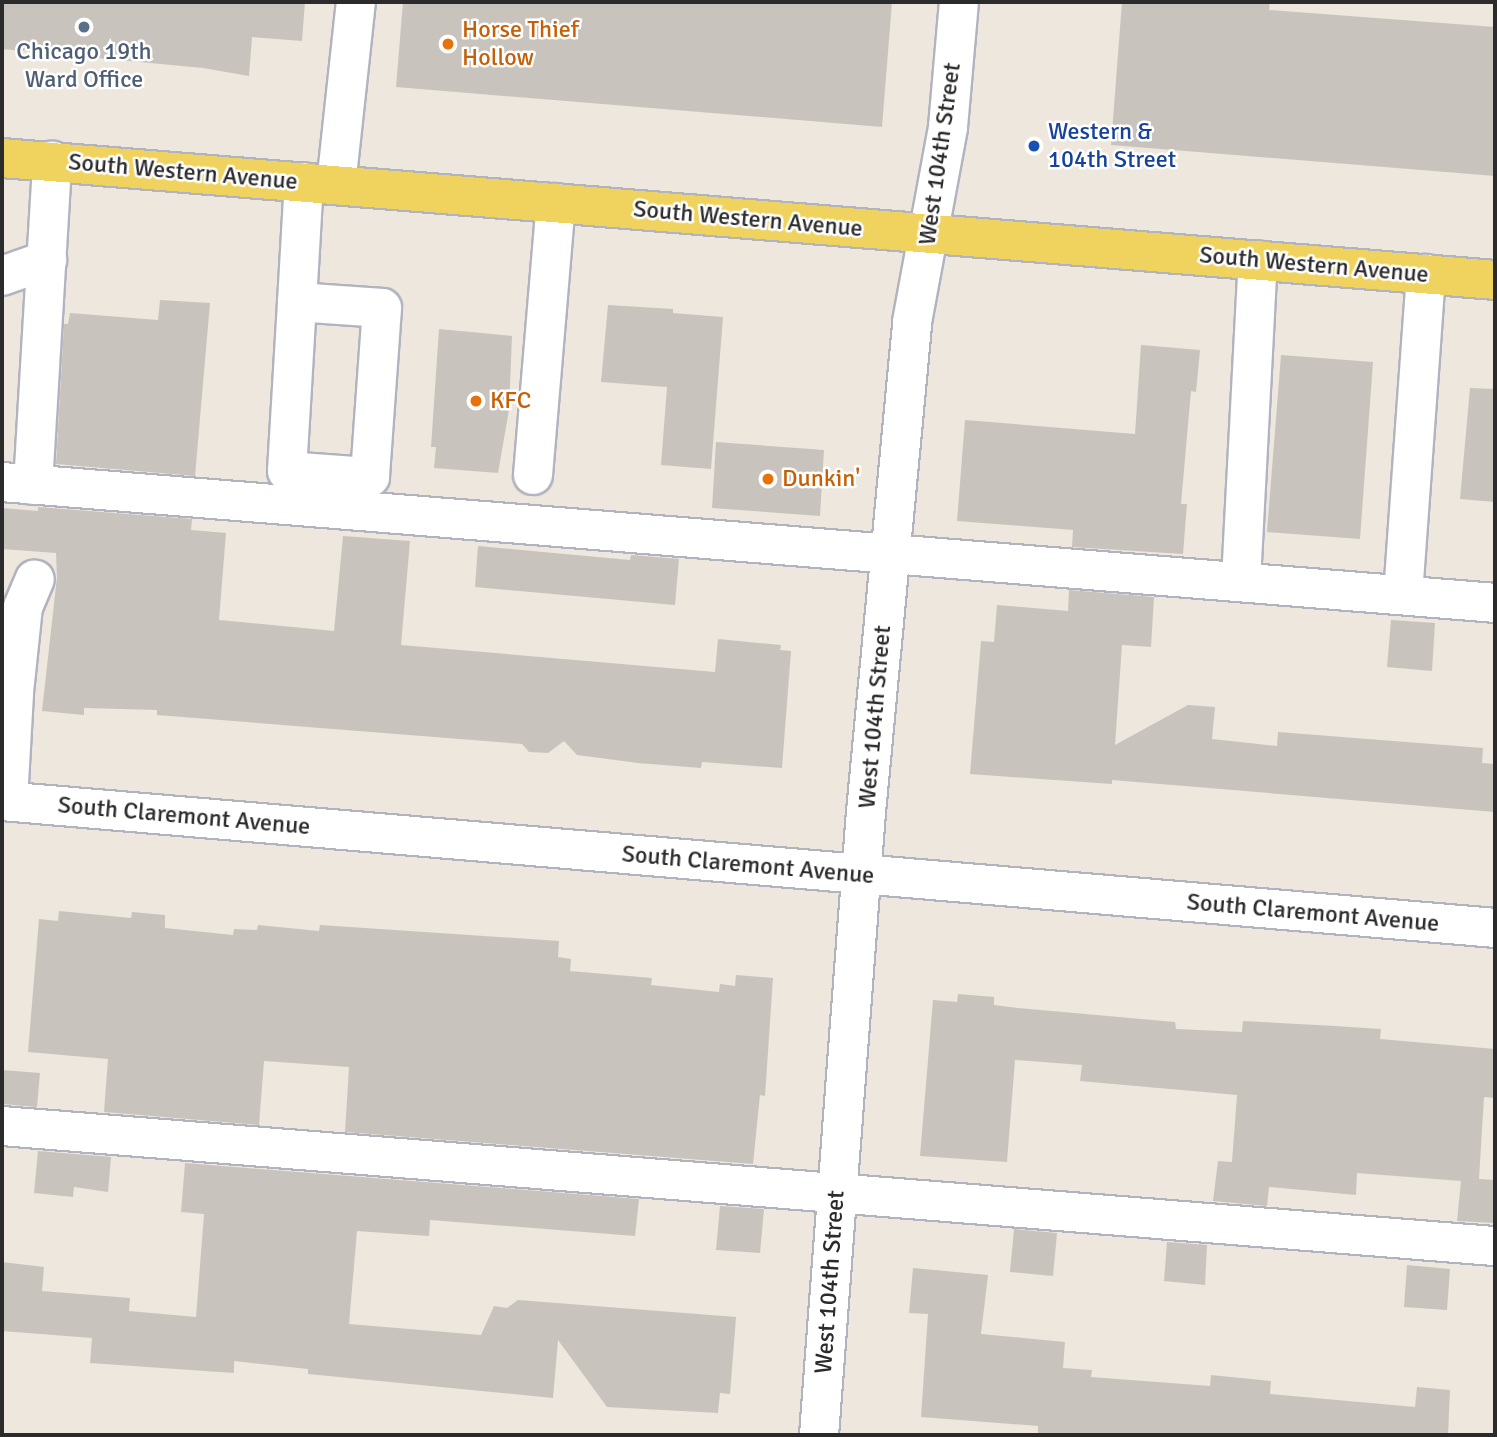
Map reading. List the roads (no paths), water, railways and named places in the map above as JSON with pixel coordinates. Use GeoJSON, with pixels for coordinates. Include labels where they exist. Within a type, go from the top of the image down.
{"type":"FeatureCollection","features":[{"type":"Feature","properties":{"kind":"main road","name":"South Western Avenue"},"geometry":{"type":"LineString","coordinates":[[2,158],[1495,280]]}},
{"type":"Feature","properties":{"kind":"street"},"geometry":{"type":"LineString","coordinates":[[297,302],[382,308],[370,477],[287,471],[297,302],[356,2]]}},
{"type":"Feature","properties":{"kind":"street","name":"West 104th Street"},"geometry":{"type":"LineString","coordinates":[[819,1435],[861,874],[912,322],[948,127],[959,2]]}},
{"type":"Feature","properties":{"kind":"street"},"geometry":{"type":"LineString","coordinates":[[52,162],[47,260],[17,484],[891,552],[1495,603]]}},
{"type":"Feature","properties":{"kind":"street"},"geometry":{"type":"LineString","coordinates":[[533,475],[556,203]]}},
{"type":"Feature","properties":{"kind":"street"},"geometry":{"type":"LineString","coordinates":[[2,276],[47,260]]}},
{"type":"Feature","properties":{"kind":"street"},"geometry":{"type":"LineString","coordinates":[[1241,582],[1258,260]]}},
{"type":"Feature","properties":{"kind":"street"},"geometry":{"type":"LineString","coordinates":[[1403,595],[1426,274]]}},
{"type":"Feature","properties":{"kind":"street"},"geometry":{"type":"LineString","coordinates":[[5,801],[23,607],[35,579]]}},
{"type":"Feature","properties":{"kind":"street","name":"South Claremont Avenue"},"geometry":{"type":"LineString","coordinates":[[5,801],[1495,928]]}},
{"type":"Feature","properties":{"kind":"street"},"geometry":{"type":"LineString","coordinates":[[2,1126],[1495,1246]]}},
{"type":"Feature","properties":{"kind":"place","name":"Chicago 19th Ward Office"},"geometry":{"type":"Point","coordinates":[84,27]}},
{"type":"Feature","properties":{"kind":"place","name":"Horse Thief Hollow"},"geometry":{"type":"Point","coordinates":[448,44]}},
{"type":"Feature","properties":{"kind":"place","name":"Western & 104th Street"},"geometry":{"type":"Point","coordinates":[1034,146]}},
{"type":"Feature","properties":{"kind":"place","name":"KFC"},"geometry":{"type":"Point","coordinates":[476,401]}},
{"type":"Feature","properties":{"kind":"place","name":"Dunkin'"},"geometry":{"type":"Point","coordinates":[768,479]}}]}
